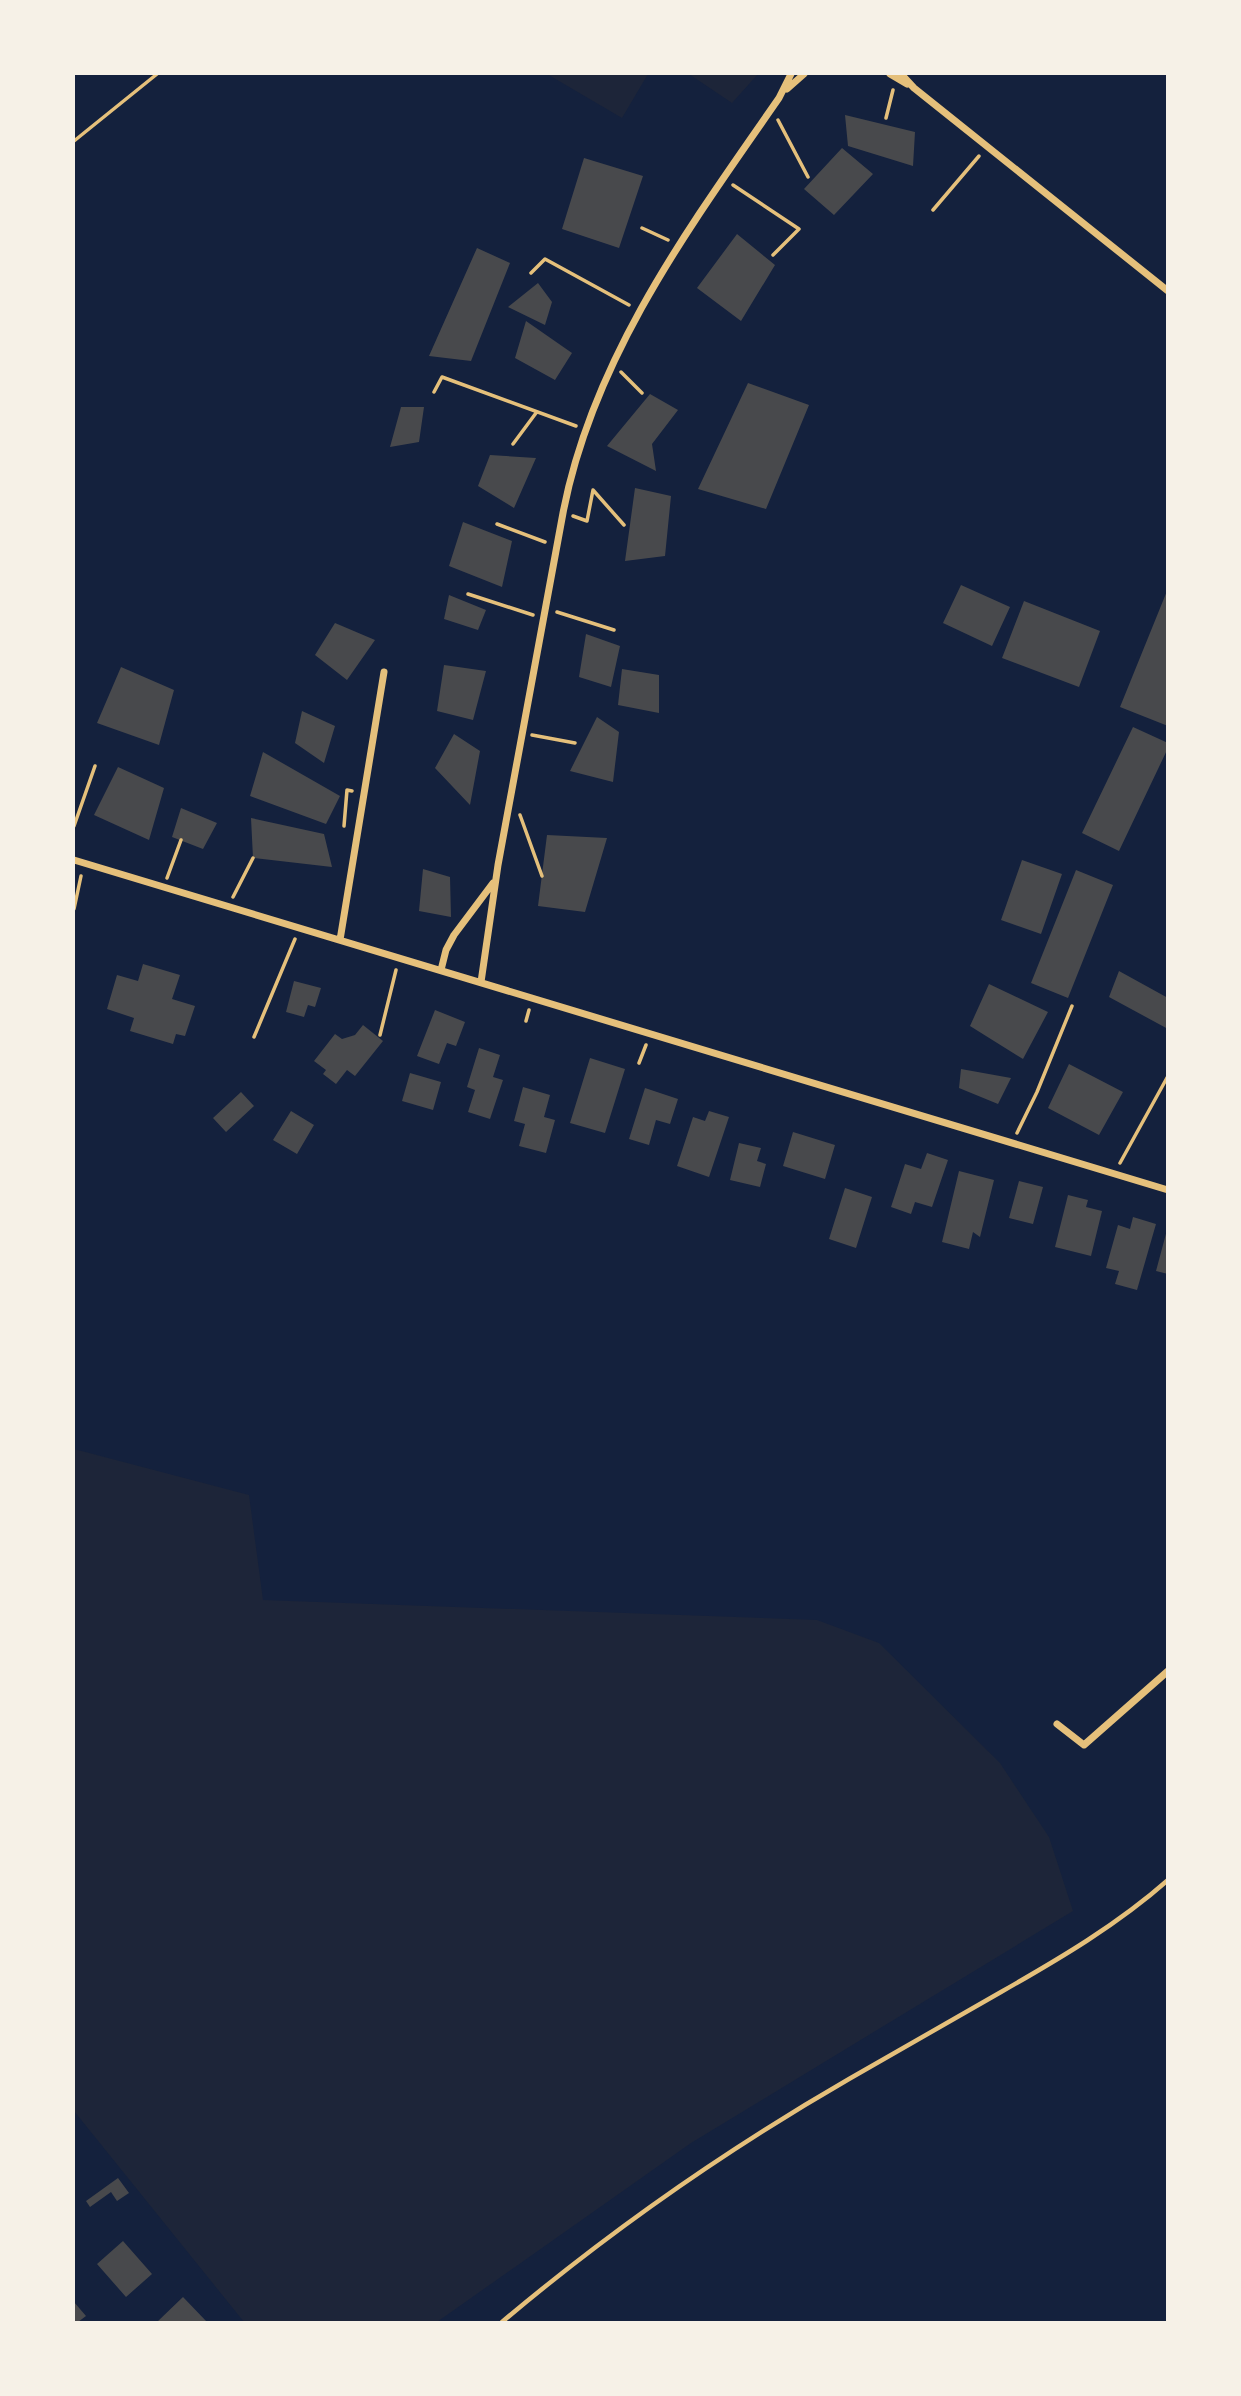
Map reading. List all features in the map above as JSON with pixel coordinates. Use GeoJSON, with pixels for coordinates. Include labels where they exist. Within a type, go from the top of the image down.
{"type":"FeatureCollection","features":[{"type":"Feature","properties":{"kind":"street"},"geometry":{"type":"LineString","coordinates":[[481,982],[498,866],[543,618],[563,513],[584,429],[613,363],[640,312],[680,245],[779,98],[791,74]]}},
{"type":"Feature","properties":{"kind":"street"},"geometry":{"type":"LineString","coordinates":[[779,98],[804,74]]}},
{"type":"Feature","properties":{"kind":"street"},"geometry":{"type":"LineString","coordinates":[[896,75],[1167,291]]}},
{"type":"Feature","properties":{"kind":"street"},"geometry":{"type":"LineString","coordinates":[[340,940],[384,672]]}},
{"type":"Feature","properties":{"kind":"street"},"geometry":{"type":"LineString","coordinates":[[74,860],[1167,1191]]}},
{"type":"Feature","properties":{"kind":"street"},"geometry":{"type":"LineString","coordinates":[[441,970],[446,950],[454,935],[492,886],[498,866]]}},
{"type":"Feature","properties":{"kind":"street"},"geometry":{"type":"LineString","coordinates":[[1057,1724],[1084,1745],[1167,1671]]}},
{"type":"Feature","properties":{"kind":"lane"},"geometry":{"type":"LineString","coordinates":[[502,2322],[572,2264],[712,2162],[846,2080],[1054,1961],[1134,1910],[1167,1880]]}},
{"type":"Feature","properties":{"kind":"path"},"geometry":{"type":"LineString","coordinates":[[74,141],[157,74]]}},
{"type":"Feature","properties":{"kind":"path"},"geometry":{"type":"LineString","coordinates":[[886,118],[896,75]]}},
{"type":"Feature","properties":{"kind":"path"},"geometry":{"type":"LineString","coordinates":[[772,108],[808,177]]}},
{"type":"Feature","properties":{"kind":"path"},"geometry":{"type":"LineString","coordinates":[[933,210],[987,146]]}},
{"type":"Feature","properties":{"kind":"path"},"geometry":{"type":"LineString","coordinates":[[723,179],[799,229],[773,255]]}},
{"type":"Feature","properties":{"kind":"path"},"geometry":{"type":"LineString","coordinates":[[642,228],[680,245]]}},
{"type":"Feature","properties":{"kind":"path"},"geometry":{"type":"LineString","coordinates":[[531,273],[545,259],[640,312]]}},
{"type":"Feature","properties":{"kind":"path"},"geometry":{"type":"LineString","coordinates":[[613,363],[642,393]]}},
{"type":"Feature","properties":{"kind":"path"},"geometry":{"type":"LineString","coordinates":[[434,392],[442,377],[584,429]]}},
{"type":"Feature","properties":{"kind":"path"},"geometry":{"type":"LineString","coordinates":[[513,444],[537,413]]}},
{"type":"Feature","properties":{"kind":"path"},"geometry":{"type":"LineString","coordinates":[[563,513],[587,521],[593,490],[624,525]]}},
{"type":"Feature","properties":{"kind":"path"},"geometry":{"type":"LineString","coordinates":[[497,524],[557,546]]}},
{"type":"Feature","properties":{"kind":"path"},"geometry":{"type":"LineString","coordinates":[[468,594],[543,618]]}},
{"type":"Feature","properties":{"kind":"path"},"geometry":{"type":"LineString","coordinates":[[545,608],[614,629]]}},
{"type":"Feature","properties":{"kind":"path"},"geometry":{"type":"LineString","coordinates":[[523,733],[575,743]]}},
{"type":"Feature","properties":{"kind":"path"},"geometry":{"type":"LineString","coordinates":[[74,826],[95,766]]}},
{"type":"Feature","properties":{"kind":"path"},"geometry":{"type":"LineString","coordinates":[[511,793],[542,876]]}},
{"type":"Feature","properties":{"kind":"path"},"geometry":{"type":"LineString","coordinates":[[163,887],[181,840]]}},
{"type":"Feature","properties":{"kind":"path"},"geometry":{"type":"LineString","coordinates":[[229,906],[253,858]]}},
{"type":"Feature","properties":{"kind":"path"},"geometry":{"type":"LineString","coordinates":[[74,909],[84,863]]}},
{"type":"Feature","properties":{"kind":"path"},"geometry":{"type":"LineString","coordinates":[[254,1037],[299,927]]}},
{"type":"Feature","properties":{"kind":"path"},"geometry":{"type":"LineString","coordinates":[[380,1035],[399,958]]}},
{"type":"Feature","properties":{"kind":"path"},"geometry":{"type":"LineString","coordinates":[[1011,1143],[1037,1092],[1072,1006]]}},
{"type":"Feature","properties":{"kind":"path"},"geometry":{"type":"LineString","coordinates":[[639,1063],[650,1034]]}},
{"type":"Feature","properties":{"kind":"path"},"geometry":{"type":"LineString","coordinates":[[1114,1174],[1167,1076]]}},
{"type":"Feature","properties":{"kind":"shaded area"},"geometry":{"type":"Polygon","coordinates":[[[547,74],[648,74],[622,118],[547,74]]]}},
{"type":"Feature","properties":{"kind":"shaded area"},"geometry":{"type":"Polygon","coordinates":[[[689,74],[758,74],[732,103],[689,74]]]}},
{"type":"Feature","properties":{"kind":"shaded area"},"geometry":{"type":"Polygon","coordinates":[[[74,1449],[249,1495],[263,1600],[817,1620],[879,1643],[1000,1763],[1049,1837],[1073,1911],[691,2143],[437,2322],[244,2322],[74,2111],[74,1449]]]}},
{"type":"Feature","properties":{"kind":"building"},"geometry":{"type":"Polygon","coordinates":[[[845,115],[915,132],[913,166],[848,146],[845,115]]]}},
{"type":"Feature","properties":{"kind":"building"},"geometry":{"type":"Polygon","coordinates":[[[842,148],[873,174],[834,215],[804,189],[842,148]]]}},
{"type":"Feature","properties":{"kind":"building"},"geometry":{"type":"Polygon","coordinates":[[[584,158],[643,176],[619,248],[562,229],[584,158]]]}},
{"type":"Feature","properties":{"kind":"building"},"geometry":{"type":"Polygon","coordinates":[[[737,234],[775,265],[741,321],[697,288],[737,234]]]}},
{"type":"Feature","properties":{"kind":"building"},"geometry":{"type":"Polygon","coordinates":[[[477,248],[510,263],[471,361],[429,356],[477,248]]]}},
{"type":"Feature","properties":{"kind":"building"},"geometry":{"type":"Polygon","coordinates":[[[538,283],[552,302],[545,325],[508,307],[538,283]]]}},
{"type":"Feature","properties":{"kind":"building"},"geometry":{"type":"Polygon","coordinates":[[[526,321],[572,353],[555,380],[515,358],[526,321]]]}},
{"type":"Feature","properties":{"kind":"building"},"geometry":{"type":"Polygon","coordinates":[[[748,383],[809,405],[766,509],[698,489],[748,383]]]}},
{"type":"Feature","properties":{"kind":"building"},"geometry":{"type":"Polygon","coordinates":[[[650,394],[678,410],[652,444],[656,471],[607,446],[650,394]]]}},
{"type":"Feature","properties":{"kind":"building"},"geometry":{"type":"Polygon","coordinates":[[[401,407],[424,407],[419,442],[390,447],[401,407]]]}},
{"type":"Feature","properties":{"kind":"building"},"geometry":{"type":"Polygon","coordinates":[[[490,455],[536,458],[514,508],[478,486],[490,455]]]}},
{"type":"Feature","properties":{"kind":"building"},"geometry":{"type":"Polygon","coordinates":[[[635,488],[671,496],[665,556],[625,561],[635,488]]]}},
{"type":"Feature","properties":{"kind":"building"},"geometry":{"type":"Polygon","coordinates":[[[463,522],[512,541],[502,587],[449,566],[463,522]]]}},
{"type":"Feature","properties":{"kind":"building"},"geometry":{"type":"Polygon","coordinates":[[[961,585],[1010,607],[992,646],[943,623],[961,585]]]}},
{"type":"Feature","properties":{"kind":"building"},"geometry":{"type":"Polygon","coordinates":[[[1168,591],[1168,726],[1120,707],[1168,591]]]}},
{"type":"Feature","properties":{"kind":"building"},"geometry":{"type":"Polygon","coordinates":[[[449,595],[486,610],[478,630],[444,619],[449,595]]]}},
{"type":"Feature","properties":{"kind":"building"},"geometry":{"type":"Polygon","coordinates":[[[1024,601],[1100,631],[1079,687],[1002,658],[1024,601]]]}},
{"type":"Feature","properties":{"kind":"building"},"geometry":{"type":"Polygon","coordinates":[[[335,623],[375,640],[347,680],[315,655],[335,623]]]}},
{"type":"Feature","properties":{"kind":"building"},"geometry":{"type":"Polygon","coordinates":[[[586,634],[620,646],[611,687],[579,677],[586,634]]]}},
{"type":"Feature","properties":{"kind":"building"},"geometry":{"type":"Polygon","coordinates":[[[444,665],[486,671],[473,720],[437,711],[444,665]]]}},
{"type":"Feature","properties":{"kind":"building"},"geometry":{"type":"Polygon","coordinates":[[[121,667],[174,690],[159,745],[97,723],[121,667]]]}},
{"type":"Feature","properties":{"kind":"building"},"geometry":{"type":"Polygon","coordinates":[[[622,669],[659,675],[659,713],[618,705],[622,669]]]}},
{"type":"Feature","properties":{"kind":"building"},"geometry":{"type":"Polygon","coordinates":[[[302,711],[335,726],[324,763],[295,743],[302,711]]]}},
{"type":"Feature","properties":{"kind":"building"},"geometry":{"type":"Polygon","coordinates":[[[597,717],[619,732],[613,782],[570,771],[597,717]]]}},
{"type":"Feature","properties":{"kind":"building"},"geometry":{"type":"Polygon","coordinates":[[[1133,727],[1168,743],[1168,748],[1119,851],[1082,833],[1133,727]]]}},
{"type":"Feature","properties":{"kind":"building"},"geometry":{"type":"Polygon","coordinates":[[[454,734],[480,751],[470,805],[435,768],[454,734]]]}},
{"type":"Feature","properties":{"kind":"building"},"geometry":{"type":"Polygon","coordinates":[[[263,752],[340,796],[326,824],[250,796],[263,752]]]}},
{"type":"Feature","properties":{"kind":"building"},"geometry":{"type":"Polygon","coordinates":[[[118,767],[164,788],[149,840],[94,815],[118,767]]]}},
{"type":"Feature","properties":{"kind":"building"},"geometry":{"type":"Polygon","coordinates":[[[181,808],[217,823],[203,849],[172,837],[181,808]]]}},
{"type":"Feature","properties":{"kind":"building"},"geometry":{"type":"Polygon","coordinates":[[[251,818],[324,834],[332,867],[253,858],[251,818]]]}},
{"type":"Feature","properties":{"kind":"building"},"geometry":{"type":"Polygon","coordinates":[[[547,835],[607,838],[585,912],[538,906],[547,835]]]}},
{"type":"Feature","properties":{"kind":"building"},"geometry":{"type":"Polygon","coordinates":[[[1022,860],[1062,874],[1041,934],[1001,920],[1022,860]]]}},
{"type":"Feature","properties":{"kind":"building"},"geometry":{"type":"Polygon","coordinates":[[[423,869],[450,877],[451,917],[419,911],[423,869]]]}},
{"type":"Feature","properties":{"kind":"building"},"geometry":{"type":"Polygon","coordinates":[[[1076,870],[1113,885],[1068,998],[1031,983],[1076,870]]]}},
{"type":"Feature","properties":{"kind":"building"},"geometry":{"type":"Polygon","coordinates":[[[143,964],[180,975],[172,999],[195,1006],[185,1036],[176,1034],[173,1044],[130,1031],[134,1018],[107,1009],[117,975],[138,981],[143,964]]]}},
{"type":"Feature","properties":{"kind":"building"},"geometry":{"type":"Polygon","coordinates":[[[1119,971],[1168,998],[1168,1029],[1109,997],[1119,971]]]}},
{"type":"Feature","properties":{"kind":"building"},"geometry":{"type":"Polygon","coordinates":[[[294,981],[321,988],[315,1007],[308,1005],[304,1017],[286,1012],[294,981]]]}},
{"type":"Feature","properties":{"kind":"building"},"geometry":{"type":"Polygon","coordinates":[[[989,984],[1048,1012],[1023,1059],[970,1026],[989,984]]]}},
{"type":"Feature","properties":{"kind":"building"},"geometry":{"type":"Polygon","coordinates":[[[435,1010],[465,1022],[456,1046],[447,1043],[439,1064],[417,1056],[435,1010]]]}},
{"type":"Feature","properties":{"kind":"building"},"geometry":{"type":"Polygon","coordinates":[[[363,1025],[383,1041],[355,1076],[347,1070],[336,1084],[323,1074],[326,1070],[314,1061],[335,1034],[342,1039],[355,1035],[363,1025]]]}},
{"type":"Feature","properties":{"kind":"building"},"geometry":{"type":"Polygon","coordinates":[[[479,1048],[500,1055],[493,1077],[503,1080],[490,1119],[468,1112],[475,1090],[467,1087],[479,1048]]]}},
{"type":"Feature","properties":{"kind":"building"},"geometry":{"type":"Polygon","coordinates":[[[590,1058],[625,1069],[605,1133],[570,1123],[590,1058]]]}},
{"type":"Feature","properties":{"kind":"building"},"geometry":{"type":"Polygon","coordinates":[[[1069,1064],[1123,1092],[1099,1135],[1048,1108],[1069,1064]]]}},
{"type":"Feature","properties":{"kind":"building"},"geometry":{"type":"Polygon","coordinates":[[[961,1069],[1011,1078],[998,1104],[959,1088],[961,1069]]]}},
{"type":"Feature","properties":{"kind":"building"},"geometry":{"type":"Polygon","coordinates":[[[410,1073],[441,1082],[433,1110],[402,1101],[410,1073]]]}},
{"type":"Feature","properties":{"kind":"building"},"geometry":{"type":"Polygon","coordinates":[[[523,1087],[550,1095],[544,1117],[555,1120],[546,1153],[519,1146],[525,1124],[514,1121],[523,1087]]]}},
{"type":"Feature","properties":{"kind":"building"},"geometry":{"type":"Polygon","coordinates":[[[645,1088],[678,1099],[670,1124],[656,1120],[649,1145],[629,1139],[645,1088]]]}},
{"type":"Feature","properties":{"kind":"building"},"geometry":{"type":"Polygon","coordinates":[[[241,1092],[254,1106],[226,1132],[213,1118],[241,1092]]]}},
{"type":"Feature","properties":{"kind":"building"},"geometry":{"type":"Polygon","coordinates":[[[291,1111],[314,1125],[297,1154],[273,1140],[291,1111]]]}},
{"type":"Feature","properties":{"kind":"building"},"geometry":{"type":"Polygon","coordinates":[[[709,1111],[729,1117],[709,1177],[677,1166],[693,1117],[705,1121],[709,1111]]]}},
{"type":"Feature","properties":{"kind":"building"},"geometry":{"type":"Polygon","coordinates":[[[793,1132],[835,1145],[825,1179],[783,1166],[793,1132]]]}},
{"type":"Feature","properties":{"kind":"building"},"geometry":{"type":"Polygon","coordinates":[[[739,1143],[761,1148],[757,1161],[766,1164],[760,1187],[730,1180],[739,1143]]]}},
{"type":"Feature","properties":{"kind":"building"},"geometry":{"type":"Polygon","coordinates":[[[927,1153],[948,1160],[932,1207],[915,1202],[911,1214],[891,1207],[905,1164],[921,1169],[927,1153]]]}},
{"type":"Feature","properties":{"kind":"building"},"geometry":{"type":"Polygon","coordinates":[[[959,1171],[994,1180],[980,1237],[973,1232],[969,1249],[942,1242],[959,1171]]]}},
{"type":"Feature","properties":{"kind":"building"},"geometry":{"type":"Polygon","coordinates":[[[1019,1181],[1043,1187],[1033,1224],[1009,1218],[1019,1181]]]}},
{"type":"Feature","properties":{"kind":"building"},"geometry":{"type":"Polygon","coordinates":[[[845,1188],[872,1197],[856,1248],[829,1239],[845,1188]]]}},
{"type":"Feature","properties":{"kind":"building"},"geometry":{"type":"Polygon","coordinates":[[[1068,1195],[1088,1200],[1086,1207],[1102,1211],[1091,1256],[1055,1247],[1068,1195]]]}},
{"type":"Feature","properties":{"kind":"building"},"geometry":{"type":"Polygon","coordinates":[[[1133,1217],[1156,1224],[1137,1290],[1115,1284],[1119,1271],[1106,1268],[1118,1225],[1130,1229],[1133,1217]]]}},
{"type":"Feature","properties":{"kind":"building"},"geometry":{"type":"Polygon","coordinates":[[[1168,1230],[1168,1274],[1156,1271],[1168,1230]]]}},
{"type":"Feature","properties":{"kind":"building"},"geometry":{"type":"Polygon","coordinates":[[[118,2178],[129,2193],[117,2201],[111,2192],[90,2207],[86,2201],[118,2178]]]}},
{"type":"Feature","properties":{"kind":"building"},"geometry":{"type":"Polygon","coordinates":[[[123,2241],[152,2274],[126,2297],[97,2264],[123,2241]]]}},
{"type":"Feature","properties":{"kind":"building"},"geometry":{"type":"Polygon","coordinates":[[[183,2297],[207,2322],[157,2322],[183,2297]]]}},
{"type":"Feature","properties":{"kind":"building"},"geometry":{"type":"Polygon","coordinates":[[[74,2302],[86,2316],[78,2322],[74,2322],[74,2302]]]}}]}
